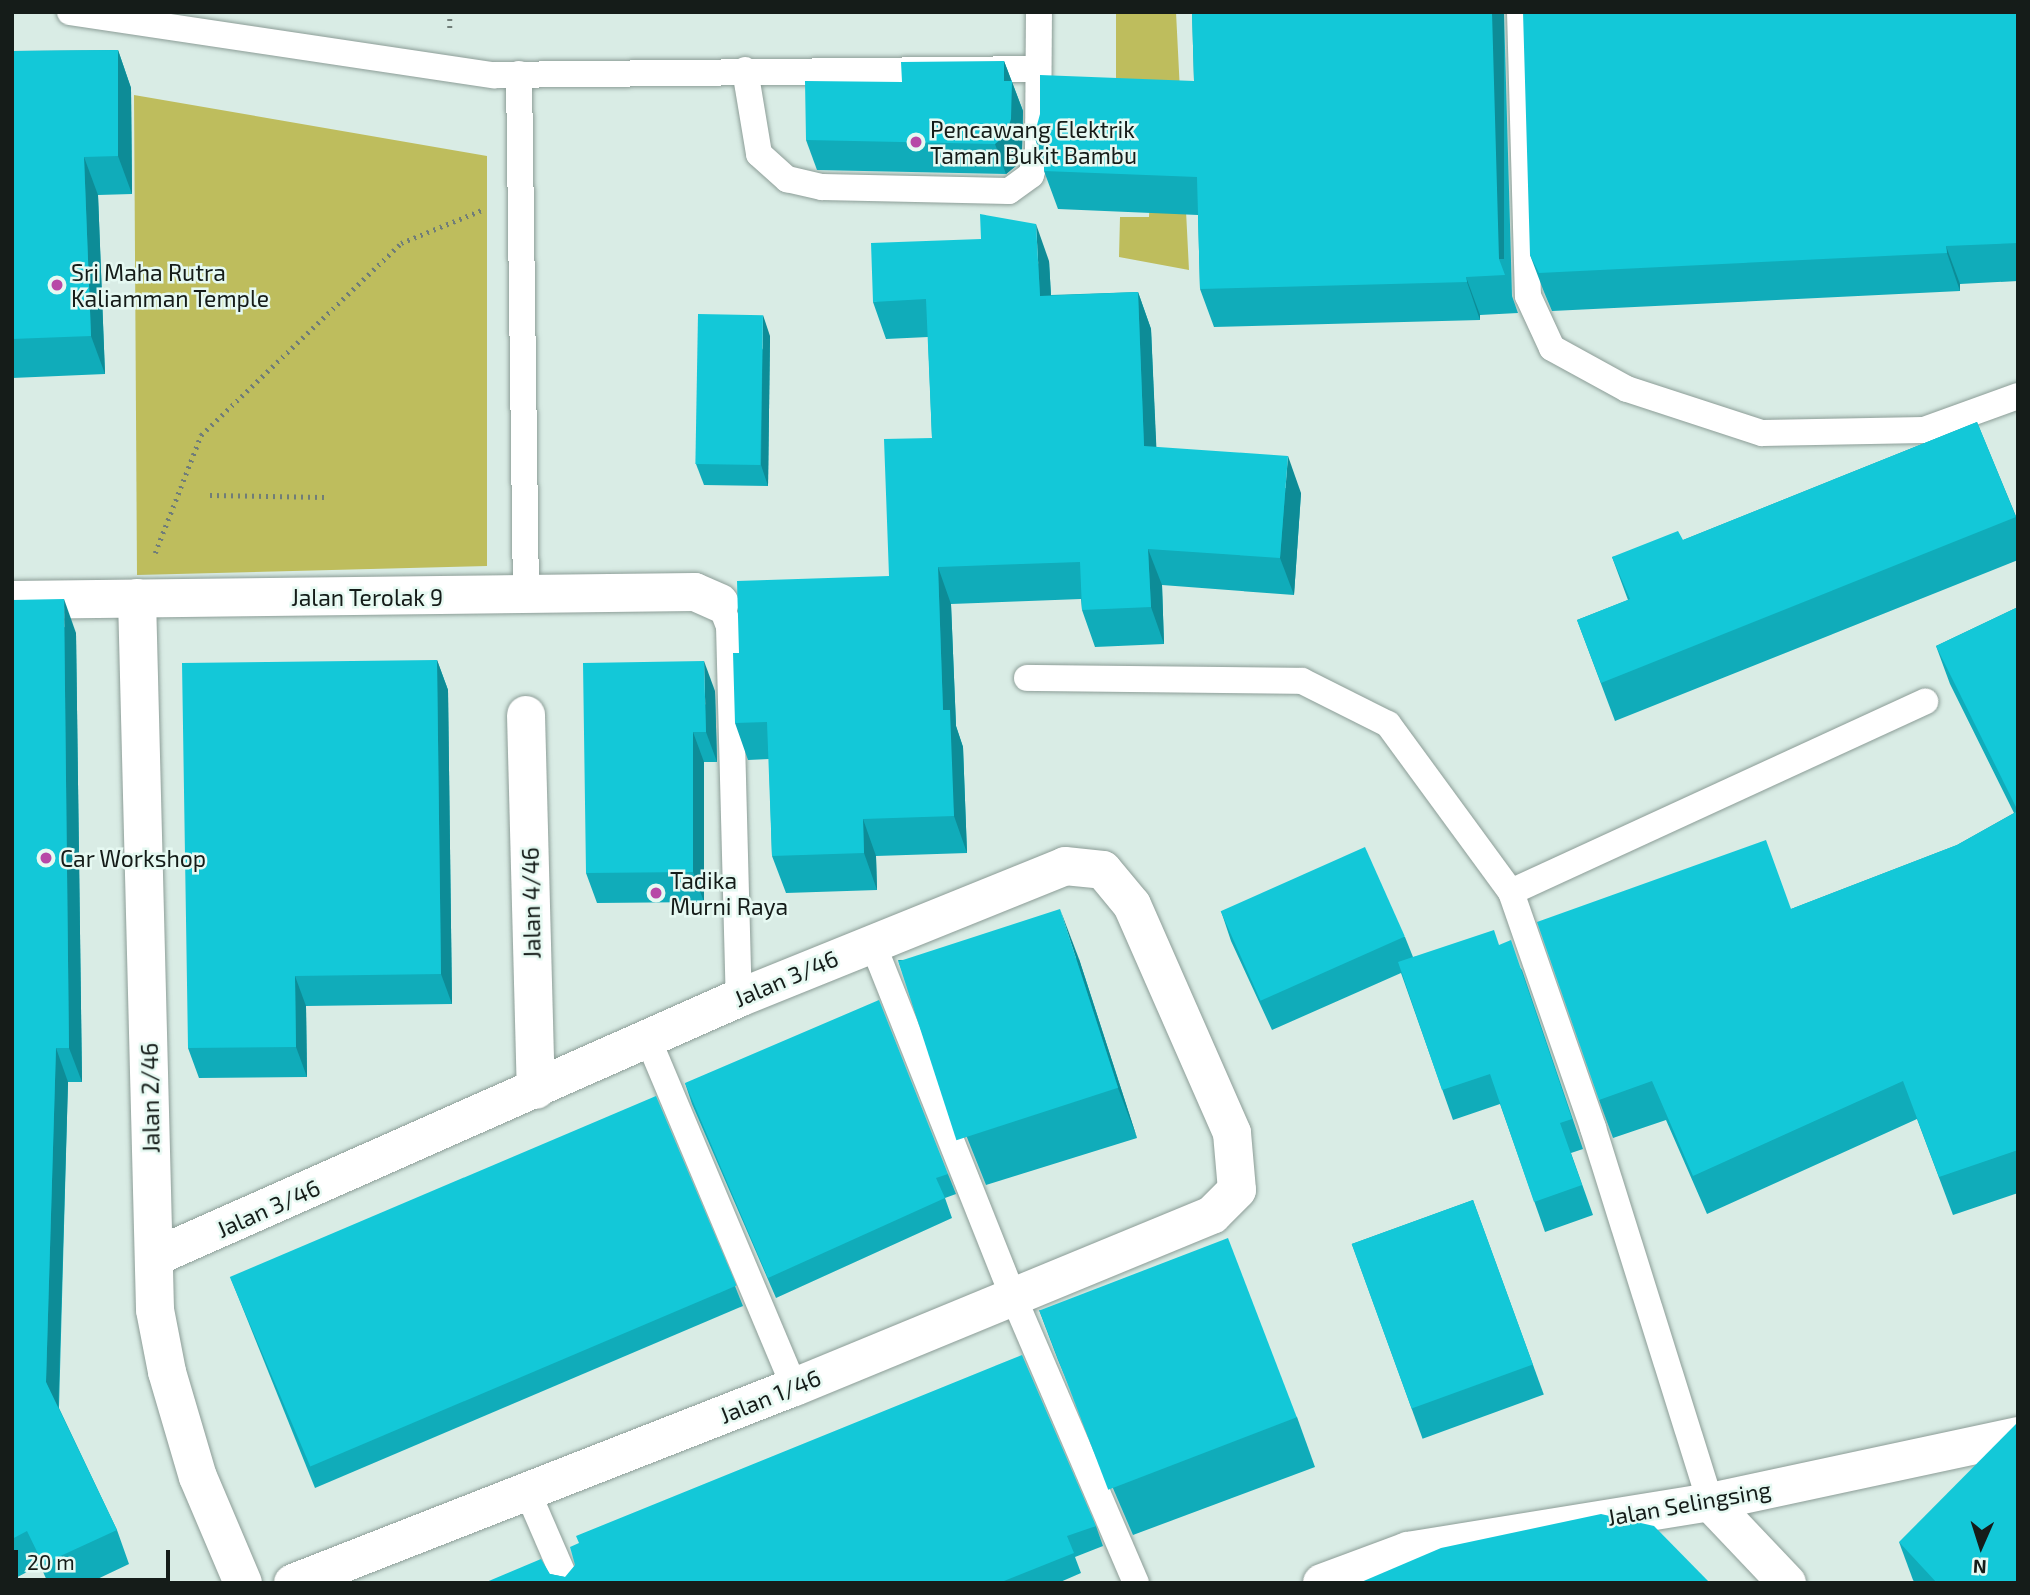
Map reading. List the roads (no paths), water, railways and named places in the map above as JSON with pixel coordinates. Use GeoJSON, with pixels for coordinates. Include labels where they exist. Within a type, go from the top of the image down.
{"type":"FeatureCollection","features":[{"type":"Feature","properties":{"kind":"street","name":"Jalan Terolak 9"},"geometry":{"type":"LineString","coordinates":[[12,600],[526,597],[695,592],[720,603]]}},
{"type":"Feature","properties":{"kind":"street","name":"Jalan 2/46"},"geometry":{"type":"LineString","coordinates":[[137,598],[155,1310],[167,1372],[198,1476],[243,1583]]}},
{"type":"Feature","properties":{"kind":"street","name":"Jalan 4/46"},"geometry":{"type":"LineString","coordinates":[[526,715],[536,1090]]}},
{"type":"Feature","properties":{"kind":"street","name":"Jalan 3/46"},"geometry":{"type":"LineString","coordinates":[[155,1257],[739,998],[1065,866],[1103,870],[1132,905],[1232,1133],[1237,1190]]}},
{"type":"Feature","properties":{"kind":"street","name":"Jalan 1/46"},"geometry":{"type":"LineString","coordinates":[[293,1583],[794,1387],[1212,1215],[1237,1190]]}},
{"type":"Feature","properties":{"kind":"street","name":"Jalan Selingsing"},"geometry":{"type":"LineString","coordinates":[[1322,1583],[1408,1551],[1710,1502],[2018,1436]]}},
{"type":"Feature","properties":{"kind":"street"},"geometry":{"type":"LineString","coordinates":[[1710,1502],[1787,1583]]}},
{"type":"Feature","properties":{"kind":"lane"},"geometry":{"type":"LineString","coordinates":[[70,12],[494,75],[745,70],[1038,69]]}},
{"type":"Feature","properties":{"kind":"lane"},"geometry":{"type":"LineString","coordinates":[[745,70],[759,154],[787,179],[822,187],[1009,191],[1031,175],[1038,151],[1039,12]]}},
{"type":"Feature","properties":{"kind":"lane"},"geometry":{"type":"LineString","coordinates":[[1520,12],[1528,296],[1552,348],[1627,389],[1762,432],[1924,430],[2018,396]]}},
{"type":"Feature","properties":{"kind":"lane"},"geometry":{"type":"LineString","coordinates":[[519,74],[526,597]]}},
{"type":"Feature","properties":{"kind":"lane"},"geometry":{"type":"LineString","coordinates":[[720,603],[729,626],[739,998]]}},
{"type":"Feature","properties":{"kind":"lane"},"geometry":{"type":"LineString","coordinates":[[1027,678],[1302,681],[1388,724],[1511,892],[1593,1128],[1710,1502]]}},
{"type":"Feature","properties":{"kind":"lane"},"geometry":{"type":"LineString","coordinates":[[1511,892],[1925,702]]}},
{"type":"Feature","properties":{"kind":"lane"},"geometry":{"type":"LineString","coordinates":[[872,942],[1013,1296],[1136,1583]]}},
{"type":"Feature","properties":{"kind":"lane"},"geometry":{"type":"LineString","coordinates":[[648,1039],[794,1387]]}},
{"type":"Feature","properties":{"kind":"lane"},"geometry":{"type":"LineString","coordinates":[[528,1493],[567,1583]]}},
{"type":"Feature","properties":{"kind":"place","name":"Pencawang Elektrik Taman Bukit Bambu"},"geometry":{"type":"Point","coordinates":[916,142]}},
{"type":"Feature","properties":{"kind":"place","name":"Sri Maha Rutra Kaliamman Temple"},"geometry":{"type":"Point","coordinates":[57,285]}},
{"type":"Feature","properties":{"kind":"place","name":"Car Workshop"},"geometry":{"type":"Point","coordinates":[46,858]}},
{"type":"Feature","properties":{"kind":"place","name":"Tadika Murni Raya"},"geometry":{"type":"Point","coordinates":[656,893]}}]}
